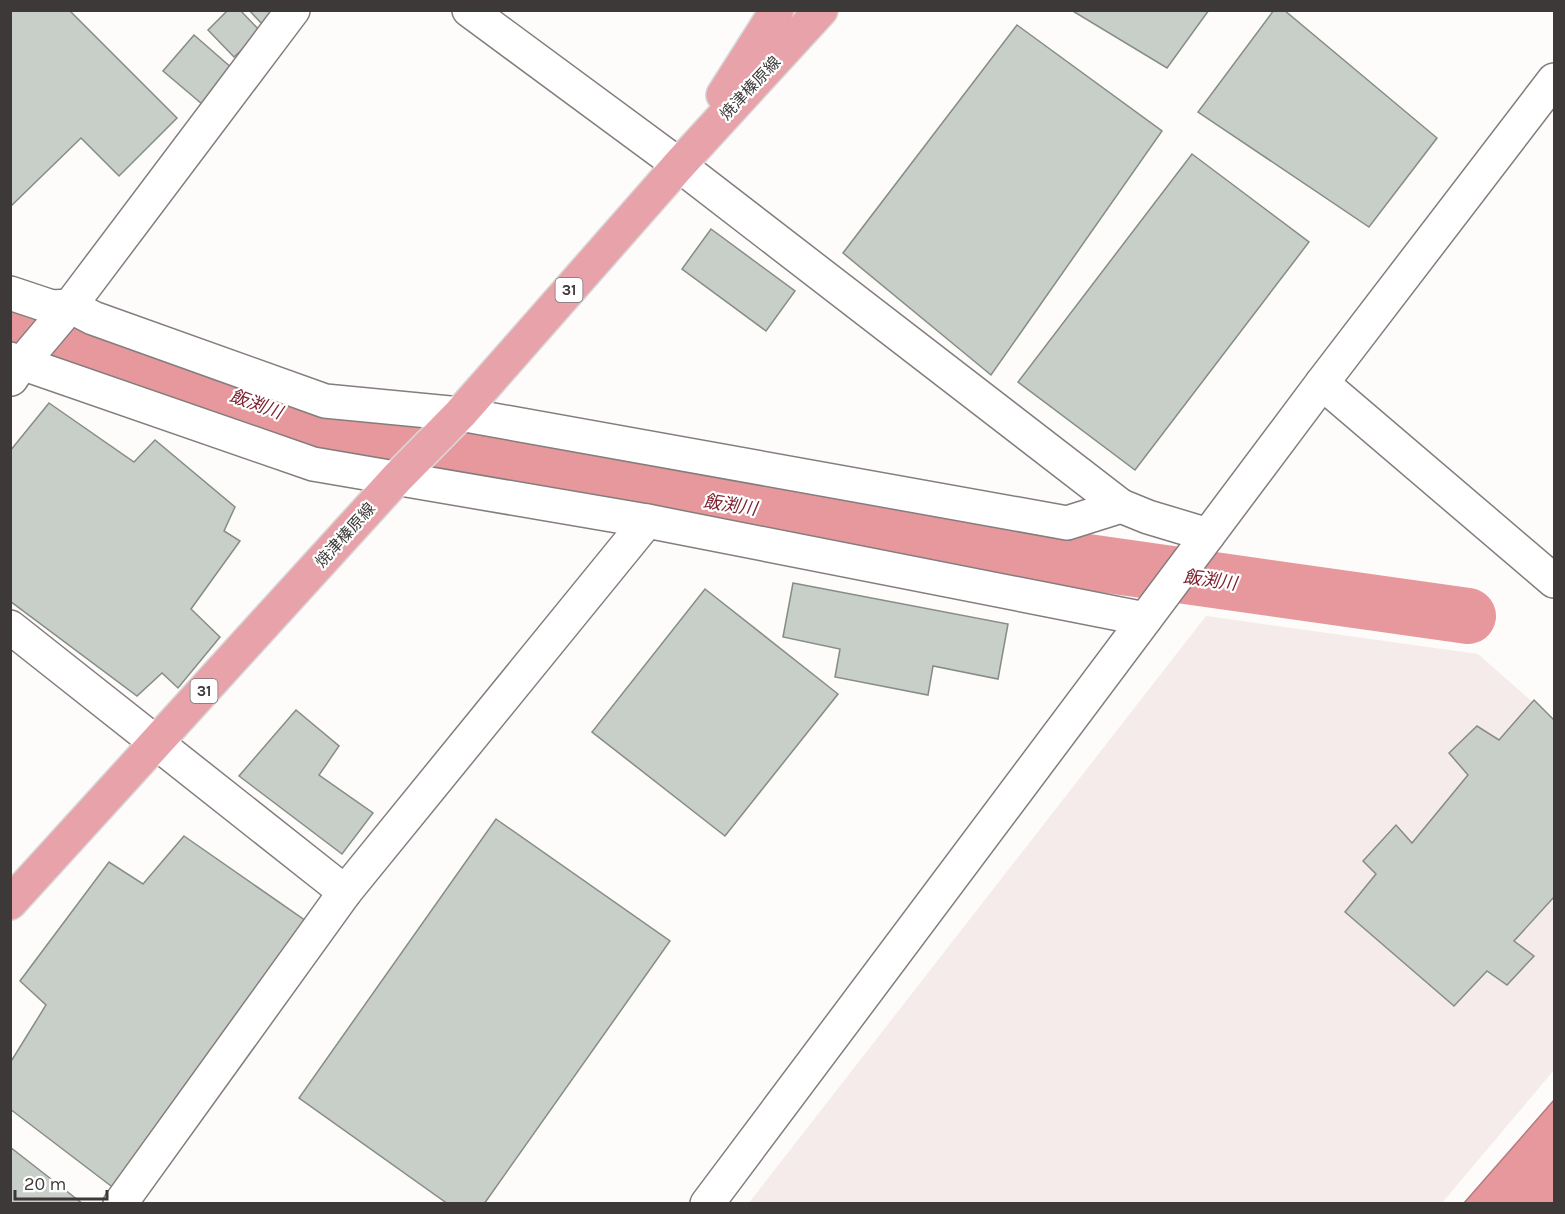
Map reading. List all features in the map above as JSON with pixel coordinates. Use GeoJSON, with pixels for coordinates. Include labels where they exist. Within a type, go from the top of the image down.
{"type":"FeatureCollection","features":[{"type":"Feature","properties":{"kind":"main road","name":"焼津榛原線"},"geometry":{"type":"LineString","coordinates":[[679,165],[777,10]]}},
{"type":"Feature","properties":{"kind":"main road","name":"焼津榛原線"},"geometry":{"type":"LineString","coordinates":[[10,903],[397,478],[460,414],[679,165],[821,10]]}},
{"type":"Feature","properties":{"kind":"street"},"geometry":{"type":"LineString","coordinates":[[293,10],[70,306],[14,367],[313,464],[1152,610]]}},
{"type":"Feature","properties":{"kind":"street"},"geometry":{"type":"LineString","coordinates":[[469,10],[679,165],[1121,506],[1148,517],[1208,535]]}},
{"type":"Feature","properties":{"kind":"street"},"geometry":{"type":"LineString","coordinates":[[706,1203],[1322,383],[1554,80]]}},
{"type":"Feature","properties":{"kind":"street"},"geometry":{"type":"LineString","coordinates":[[10,292],[52,307],[70,306],[93,318],[325,401],[460,414],[1067,523],[1121,506]]}},
{"type":"Feature","properties":{"kind":"street"},"geometry":{"type":"LineString","coordinates":[[1322,383],[1554,581]]}},
{"type":"Feature","properties":{"kind":"street"},"geometry":{"type":"LineString","coordinates":[[120,1203],[345,892],[647,521]]}},
{"type":"Feature","properties":{"kind":"street"},"geometry":{"type":"LineString","coordinates":[[10,627],[345,892]]}},
{"type":"Feature","properties":{"kind":"shaded area"},"geometry":{"type":"Polygon","coordinates":[[[1206,616],[1478,654],[1554,721],[1554,1070],[1442,1203],[748,1204],[1206,616]]]}},
{"type":"Feature","properties":{"kind":"shaded area"},"geometry":{"type":"Polygon","coordinates":[[[1554,1100],[1554,1203],[1464,1203],[1554,1100]]]}},
{"type":"Feature","properties":{"kind":"building"},"geometry":{"type":"Polygon","coordinates":[[[10,10],[69,10],[177,118],[119,176],[81,138],[10,207],[10,10]]]}},
{"type":"Feature","properties":{"kind":"building"},"geometry":{"type":"Polygon","coordinates":[[[228,10],[240,10],[261,32],[234,57],[208,30],[228,10]]]}},
{"type":"Feature","properties":{"kind":"building"},"geometry":{"type":"Polygon","coordinates":[[[249,10],[276,10],[262,24],[249,10]]]}},
{"type":"Feature","properties":{"kind":"building"},"geometry":{"type":"Polygon","coordinates":[[[1071,10],[1209,10],[1167,68],[1071,10]]]}},
{"type":"Feature","properties":{"kind":"building"},"geometry":{"type":"Polygon","coordinates":[[[1274,10],[1284,10],[1437,138],[1369,227],[1198,112],[1274,10]]]}},
{"type":"Feature","properties":{"kind":"building"},"geometry":{"type":"Polygon","coordinates":[[[1017,25],[1162,131],[991,375],[843,253],[1017,25]]]}},
{"type":"Feature","properties":{"kind":"building"},"geometry":{"type":"Polygon","coordinates":[[[194,35],[233,69],[202,104],[163,71],[194,35]]]}},
{"type":"Feature","properties":{"kind":"building"},"geometry":{"type":"Polygon","coordinates":[[[1192,154],[1309,242],[1135,470],[1018,382],[1192,154]]]}},
{"type":"Feature","properties":{"kind":"building"},"geometry":{"type":"Polygon","coordinates":[[[711,229],[795,291],[766,331],[682,269],[711,229]]]}},
{"type":"Feature","properties":{"kind":"building"},"geometry":{"type":"Polygon","coordinates":[[[49,403],[134,462],[155,440],[235,507],[224,531],[240,541],[191,609],[220,637],[178,688],[162,673],[137,696],[10,601],[10,451],[49,403]]]}},
{"type":"Feature","properties":{"kind":"building"},"geometry":{"type":"Polygon","coordinates":[[[793,583],[1008,624],[998,679],[933,666],[928,695],[835,677],[840,649],[783,637],[793,583]]]}},
{"type":"Feature","properties":{"kind":"building"},"geometry":{"type":"Polygon","coordinates":[[[705,589],[838,694],[725,836],[592,732],[705,589]]]}},
{"type":"Feature","properties":{"kind":"building"},"geometry":{"type":"Polygon","coordinates":[[[1534,700],[1554,720],[1554,897],[1514,941],[1534,956],[1507,985],[1487,971],[1454,1006],[1345,912],[1376,874],[1363,861],[1396,825],[1412,843],[1468,775],[1449,753],[1477,726],[1499,740],[1534,700]]]}},
{"type":"Feature","properties":{"kind":"building"},"geometry":{"type":"Polygon","coordinates":[[[296,710],[339,746],[319,775],[373,813],[342,854],[239,776],[296,710]]]}},
{"type":"Feature","properties":{"kind":"building"},"geometry":{"type":"Polygon","coordinates":[[[496,819],[670,941],[484,1204],[448,1204],[299,1098],[496,819]]]}},
{"type":"Feature","properties":{"kind":"building"},"geometry":{"type":"Polygon","coordinates":[[[184,836],[306,921],[115,1189],[10,1109],[10,1063],[46,1005],[20,981],[109,862],[143,884],[184,836]]]}},
{"type":"Feature","properties":{"kind":"building"},"geometry":{"type":"Polygon","coordinates":[[[10,1147],[83,1204],[10,1204],[10,1147]]]}},
{"type":"Feature","properties":{"kind":"waterway","name":"飯渕川"},"geometry":{"type":"LineString","coordinates":[[10,317],[356,440],[534,473],[1080,561],[1468,616]]}}]}
